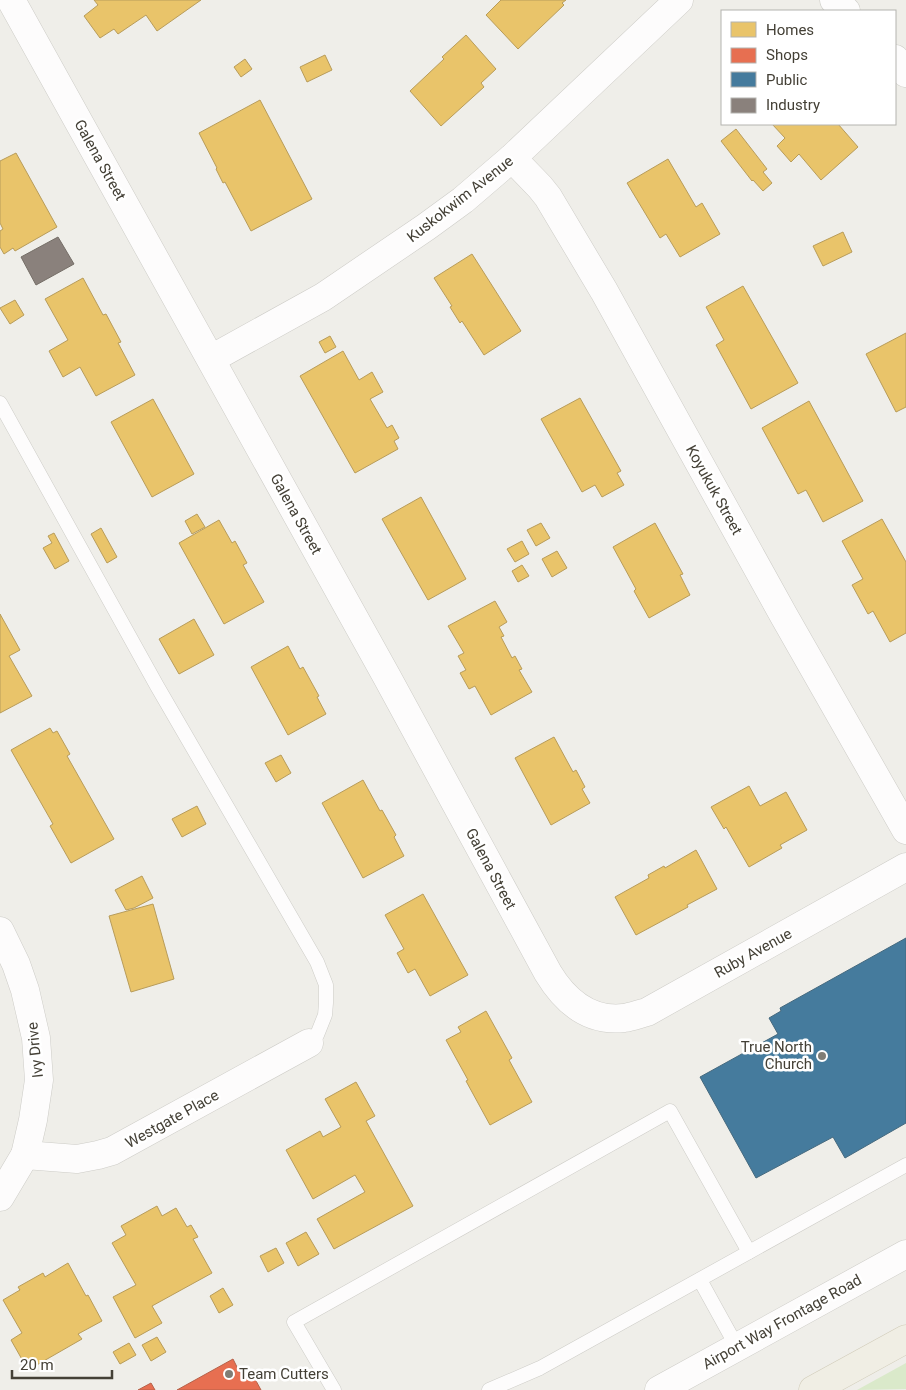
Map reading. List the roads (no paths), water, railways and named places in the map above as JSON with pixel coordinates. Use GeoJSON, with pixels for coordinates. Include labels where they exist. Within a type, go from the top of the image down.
{"type":"FeatureCollection","features":[{"type":"Feature","properties":{"kind":"main road"},"geometry":{"type":"LineString","coordinates":[[813,1390],[906,1339]]}},
{"type":"Feature","properties":{"kind":"street","name":"Galena Street"},"geometry":{"type":"LineString","coordinates":[[11,0],[387,677],[548,973],[558,989],[574,1004],[594,1016]]}},
{"type":"Feature","properties":{"kind":"street","name":"Kuskokwim Avenue"},"geometry":{"type":"LineString","coordinates":[[211,359],[331,291],[463,200],[512,158],[679,0]]}},
{"type":"Feature","properties":{"kind":"street"},"geometry":{"type":"LineString","coordinates":[[834,0],[845,10]]}},
{"type":"Feature","properties":{"kind":"street"},"geometry":{"type":"LineString","coordinates":[[896,60],[906,73]]}},
{"type":"Feature","properties":{"kind":"street","name":"Koyukuk Street"},"geometry":{"type":"LineString","coordinates":[[512,158],[548,197],[604,291],[784,616],[906,830]]}},
{"type":"Feature","properties":{"kind":"street","name":"Ruby Avenue"},"geometry":{"type":"LineString","coordinates":[[594,1016],[625,1018],[646,1012],[906,867]]}},
{"type":"Feature","properties":{"kind":"street","name":"Ivy Drive"},"geometry":{"type":"LineString","coordinates":[[0,932],[16,964],[32,1014],[39,1080],[33,1120],[24,1155],[0,1197]]}},
{"type":"Feature","properties":{"kind":"street","name":"Westgate Place"},"geometry":{"type":"LineString","coordinates":[[24,1155],[78,1159],[112,1151],[309,1043]]}},
{"type":"Feature","properties":{"kind":"street","name":"Airport Way Frontage Road"},"geometry":{"type":"LineString","coordinates":[[659,1390],[906,1254]]}},
{"type":"Feature","properties":{"kind":"lane"},"geometry":{"type":"LineString","coordinates":[[0,403],[157,686],[317,962],[326,985],[325,1015],[317,1035],[309,1043]]}},
{"type":"Feature","properties":{"kind":"lane"},"geometry":{"type":"LineString","coordinates":[[334,1390],[294,1322],[670,1110],[749,1252]]}},
{"type":"Feature","properties":{"kind":"lane"},"geometry":{"type":"LineString","coordinates":[[489,1390],[540,1368],[906,1164]]}},
{"type":"Feature","properties":{"kind":"lane"},"geometry":{"type":"LineString","coordinates":[[700,1280],[737,1347]]}},
{"type":"Feature","properties":{"kind":"place","name":"True North Church"},"geometry":{"type":"Point","coordinates":[822,1056]}},
{"type":"Feature","properties":{"kind":"place","name":"Team Cutters"},"geometry":{"type":"Point","coordinates":[229,1374]}}]}
